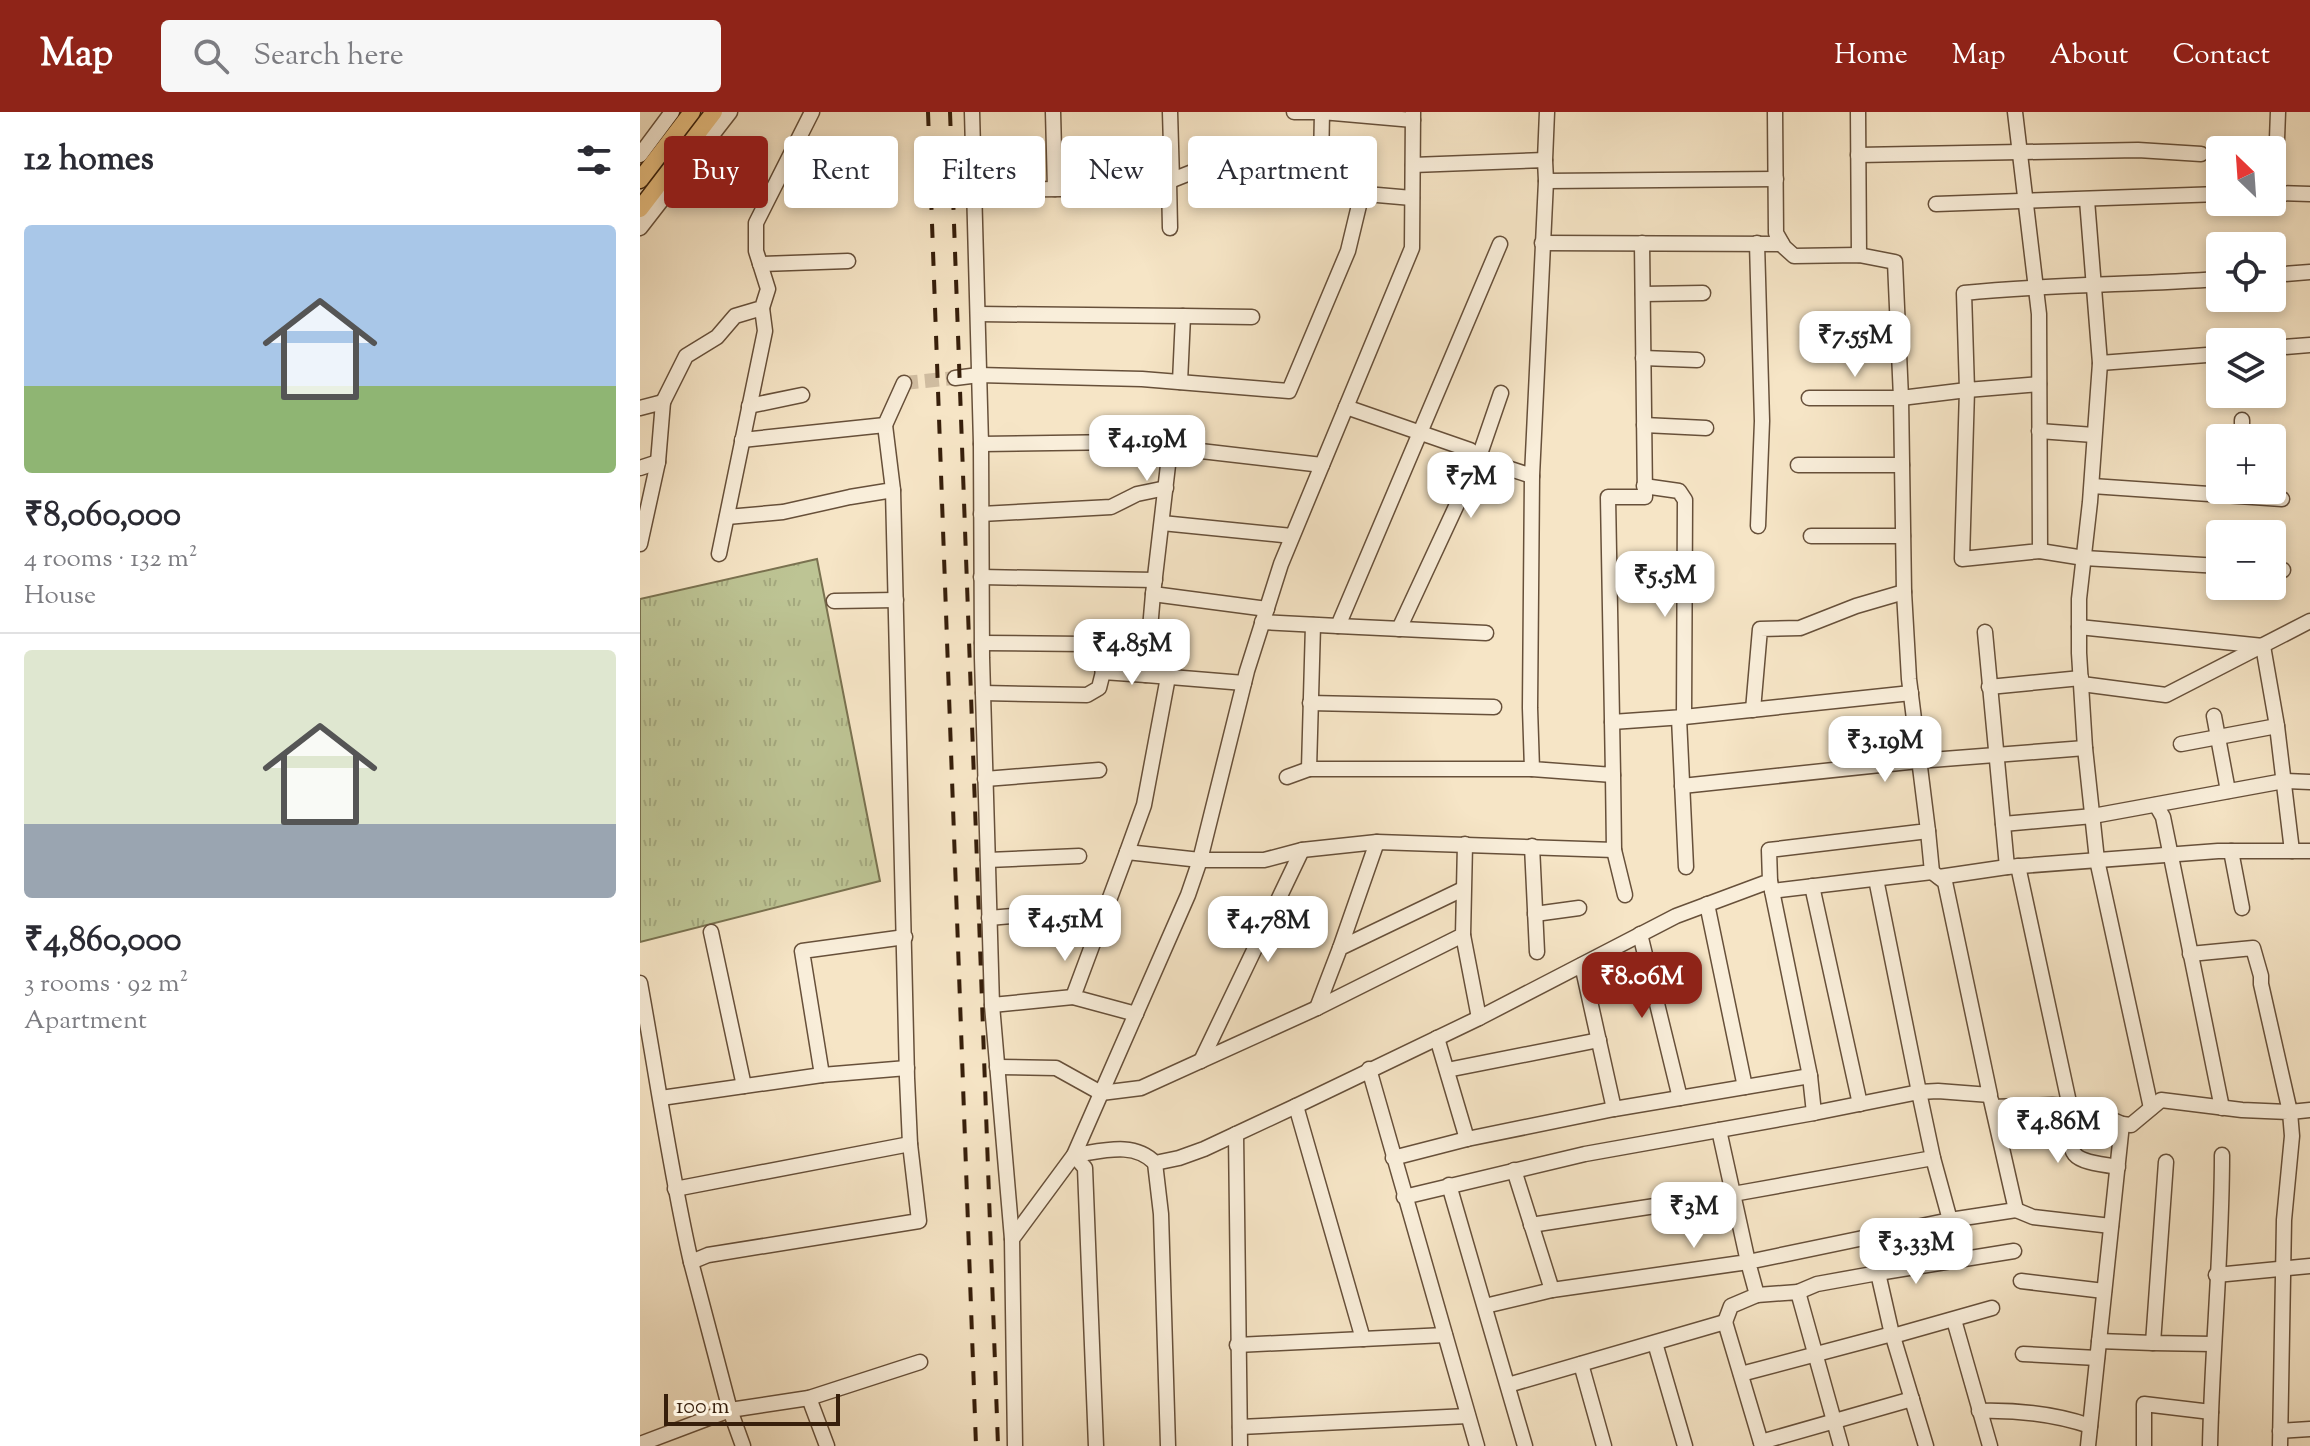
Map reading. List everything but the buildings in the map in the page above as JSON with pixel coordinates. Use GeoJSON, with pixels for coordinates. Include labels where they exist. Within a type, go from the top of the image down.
{"type":"FeatureCollection","features":[{"type":"Feature","properties":{"kind":"main road"},"geometry":{"type":"LineString","coordinates":[[640,180],[692,112]]}},
{"type":"Feature","properties":{"kind":"main road"},"geometry":{"type":"LineString","coordinates":[[640,209],[714,112]]}},
{"type":"Feature","properties":{"kind":"street"},"geometry":{"type":"LineString","coordinates":[[640,155],[672,112]]}},
{"type":"Feature","properties":{"kind":"street"},"geometry":{"type":"LineString","coordinates":[[640,228],[730,112]]}},
{"type":"Feature","properties":{"kind":"street"},"geometry":{"type":"LineString","coordinates":[[719,554],[765,331],[762,308],[768,289],[756,251],[756,223],[812,112]]}},
{"type":"Feature","properties":{"kind":"street"},"geometry":{"type":"LineString","coordinates":[[972,112],[973,136]]}},
{"type":"Feature","properties":{"kind":"street"},"geometry":{"type":"LineString","coordinates":[[1053,112],[1055,189]]}},
{"type":"Feature","properties":{"kind":"street"},"geometry":{"type":"LineString","coordinates":[[1170,112],[1170,136]]}},
{"type":"Feature","properties":{"kind":"street"},"geometry":{"type":"LineString","coordinates":[[1012,1239],[1074,1155],[1188,895],[1264,616],[1292,536],[1412,248],[1413,116],[1294,112]]}},
{"type":"Feature","properties":{"kind":"street"},"geometry":{"type":"LineString","coordinates":[[1172,179],[1205,167],[1318,168],[1321,164],[1322,112]]}},
{"type":"Feature","properties":{"kind":"street"},"geometry":{"type":"LineString","coordinates":[[1532,769],[1532,476],[1547,112]]}},
{"type":"Feature","properties":{"kind":"street"},"geometry":{"type":"LineString","coordinates":[[1775,112],[1776,233],[1782,244],[1794,256],[1859,255],[1895,262],[1904,592],[1918,761],[1936,875],[1945,882],[2016,1210]]}},
{"type":"Feature","properties":{"kind":"street"},"geometry":{"type":"LineString","coordinates":[[1858,112],[1859,255]]}},
{"type":"Feature","properties":{"kind":"street"},"geometry":{"type":"LineString","coordinates":[[2015,112],[2039,314],[2040,551]]}},
{"type":"Feature","properties":{"kind":"street"},"geometry":{"type":"LineString","coordinates":[[2277,136],[2278,112]]}},
{"type":"Feature","properties":{"kind":"street"},"geometry":{"type":"LineString","coordinates":[[1858,155],[2138,150],[2201,154]]}},
{"type":"Feature","properties":{"kind":"street"},"geometry":{"type":"LineString","coordinates":[[1413,165],[1545,160]]}},
{"type":"Feature","properties":{"kind":"street"},"geometry":{"type":"LineString","coordinates":[[1546,181],[1776,179]]}},
{"type":"Feature","properties":{"kind":"street"},"geometry":{"type":"LineString","coordinates":[[1045,189],[1061,189]]}},
{"type":"Feature","properties":{"kind":"street"},"geometry":{"type":"LineString","coordinates":[[2286,193],[2310,194]]}},
{"type":"Feature","properties":{"kind":"street"},"geometry":{"type":"LineString","coordinates":[[955,378],[979,375],[1142,379],[1289,391],[1348,251],[1361,197],[1366,194],[1412,198]]}},
{"type":"Feature","properties":{"kind":"street"},"geometry":{"type":"LineString","coordinates":[[1936,204],[2206,195]]}},
{"type":"Feature","properties":{"kind":"street"},"geometry":{"type":"LineString","coordinates":[[2087,200],[2100,363],[2079,627],[2085,748],[2097,860],[2151,1108]]}},
{"type":"Feature","properties":{"kind":"street"},"geometry":{"type":"LineString","coordinates":[[975,208],[989,918],[992,1005],[1012,1239],[1015,1446]]}},
{"type":"Feature","properties":{"kind":"street"},"geometry":{"type":"LineString","coordinates":[[1170,208],[1170,228]]}},
{"type":"Feature","properties":{"kind":"street"},"geometry":{"type":"LineString","coordinates":[[1542,243],[1782,244]]}},
{"type":"Feature","properties":{"kind":"street"},"geometry":{"type":"LineString","coordinates":[[1625,895],[1614,850],[1608,497],[1645,497],[1642,243]]}},
{"type":"Feature","properties":{"kind":"street"},"geometry":{"type":"LineString","coordinates":[[1757,243],[1762,421],[1758,526]]}},
{"type":"Feature","properties":{"kind":"street"},"geometry":{"type":"LineString","coordinates":[[1338,626],[1500,244]]}},
{"type":"Feature","properties":{"kind":"street"},"geometry":{"type":"LineString","coordinates":[[760,264],[848,261]]}},
{"type":"Feature","properties":{"kind":"street"},"geometry":{"type":"LineString","coordinates":[[2286,274],[2310,272]]}},
{"type":"Feature","properties":{"kind":"street"},"geometry":{"type":"LineString","coordinates":[[2206,280],[2094,286],[2035,285],[1964,293],[1967,390],[1962,559],[2040,551],[2084,558],[2206,565]]}},
{"type":"Feature","properties":{"kind":"street"},"geometry":{"type":"LineString","coordinates":[[1643,294],[1703,293]]}},
{"type":"Feature","properties":{"kind":"street"},"geometry":{"type":"LineString","coordinates":[[640,544],[658,462],[663,402],[686,356],[717,337],[735,316],[762,308]]}},
{"type":"Feature","properties":{"kind":"street"},"geometry":{"type":"LineString","coordinates":[[978,314],[1252,317]]}},
{"type":"Feature","properties":{"kind":"street"},"geometry":{"type":"LineString","coordinates":[[1180,382],[1183,316]]}},
{"type":"Feature","properties":{"kind":"street"},"geometry":{"type":"LineString","coordinates":[[1810,329],[1898,325]]}},
{"type":"Feature","properties":{"kind":"street"},"geometry":{"type":"LineString","coordinates":[[2286,347],[2310,345]]}},
{"type":"Feature","properties":{"kind":"street"},"geometry":{"type":"LineString","coordinates":[[2100,363],[2206,355]]}},
{"type":"Feature","properties":{"kind":"street"},"geometry":{"type":"LineString","coordinates":[[1643,358],[1697,360]]}},
{"type":"Feature","properties":{"kind":"street"},"geometry":{"type":"LineString","coordinates":[[691,1262],[708,1255],[919,1221],[910,1144],[893,490],[885,425],[904,383]]}},
{"type":"Feature","properties":{"kind":"street"},"geometry":{"type":"LineString","coordinates":[[1809,398],[1901,398],[2039,384]]}},
{"type":"Feature","properties":{"kind":"street"},"geometry":{"type":"LineString","coordinates":[[1399,629],[1479,457],[1501,393]]}},
{"type":"Feature","properties":{"kind":"street"},"geometry":{"type":"LineString","coordinates":[[749,406],[802,395]]}},
{"type":"Feature","properties":{"kind":"street"},"geometry":{"type":"LineString","coordinates":[[640,408],[663,402]]}},
{"type":"Feature","properties":{"kind":"street"},"geometry":{"type":"LineString","coordinates":[[1346,407],[1470,450],[1479,457],[1532,476]]}},
{"type":"Feature","properties":{"kind":"street"},"geometry":{"type":"LineString","coordinates":[[742,440],[885,425]]}},
{"type":"Feature","properties":{"kind":"street"},"geometry":{"type":"LineString","coordinates":[[1644,425],[1706,428]]}},
{"type":"Feature","properties":{"kind":"street"},"geometry":{"type":"LineString","coordinates":[[2039,431],[2094,435]]}},
{"type":"Feature","properties":{"kind":"street"},"geometry":{"type":"LineString","coordinates":[[981,444],[1123,442],[1322,465]]}},
{"type":"Feature","properties":{"kind":"street"},"geometry":{"type":"LineString","coordinates":[[1146,675],[1170,448]]}},
{"type":"Feature","properties":{"kind":"street"},"geometry":{"type":"LineString","coordinates":[[640,468],[658,462]]}},
{"type":"Feature","properties":{"kind":"street"},"geometry":{"type":"LineString","coordinates":[[1798,465],[1902,465]]}},
{"type":"Feature","properties":{"kind":"street"},"geometry":{"type":"LineString","coordinates":[[1644,486],[1679,491],[1685,500],[1682,786],[1686,867]]}},
{"type":"Feature","properties":{"kind":"street"},"geometry":{"type":"LineString","coordinates":[[2092,486],[2206,491]]}},
{"type":"Feature","properties":{"kind":"street"},"geometry":{"type":"LineString","coordinates":[[981,514],[1111,507],[1137,494],[1166,488]]}},
{"type":"Feature","properties":{"kind":"street"},"geometry":{"type":"LineString","coordinates":[[727,517],[783,512],[893,490]]}},
{"type":"Feature","properties":{"kind":"street"},"geometry":{"type":"LineString","coordinates":[[1162,523],[1292,536]]}},
{"type":"Feature","properties":{"kind":"street"},"geometry":{"type":"LineString","coordinates":[[1811,536],[1903,536]]}},
{"type":"Feature","properties":{"kind":"street"},"geometry":{"type":"LineString","coordinates":[[981,577],[1154,587],[1264,616],[1313,625],[1486,633]]}},
{"type":"Feature","properties":{"kind":"street"},"geometry":{"type":"LineString","coordinates":[[1753,710],[1760,629],[1800,628],[1856,606],[1904,592]]}},
{"type":"Feature","properties":{"kind":"street"},"geometry":{"type":"LineString","coordinates":[[834,601],[896,600]]}},
{"type":"Feature","properties":{"kind":"street"},"geometry":{"type":"LineString","coordinates":[[1989,687],[2081,681],[2166,695],[2310,621]]}},
{"type":"Feature","properties":{"kind":"street"},"geometry":{"type":"LineString","coordinates":[[1309,769],[1313,625]]}},
{"type":"Feature","properties":{"kind":"street"},"geometry":{"type":"LineString","coordinates":[[2079,627],[2263,646]]}},
{"type":"Feature","properties":{"kind":"street"},"geometry":{"type":"LineString","coordinates":[[1985,632],[2003,824],[2072,1107],[2071,1152],[2077,1159],[2086,1162],[2118,1167]]}},
{"type":"Feature","properties":{"kind":"street"},"geometry":{"type":"LineString","coordinates":[[982,643],[1084,644],[1097,652],[1103,672],[1099,688],[1087,695],[983,693]]}},
{"type":"Feature","properties":{"kind":"street"},"geometry":{"type":"LineString","coordinates":[[2263,646],[2277,726],[2292,851]]}},
{"type":"Feature","properties":{"kind":"street"},"geometry":{"type":"LineString","coordinates":[[1103,672],[1244,683]]}},
{"type":"Feature","properties":{"kind":"street"},"geometry":{"type":"LineString","coordinates":[[1073,997],[1144,805],[1168,677]]}},
{"type":"Feature","properties":{"kind":"street"},"geometry":{"type":"LineString","coordinates":[[1612,722],[1682,718],[1911,693]]}},
{"type":"Feature","properties":{"kind":"street"},"geometry":{"type":"LineString","coordinates":[[1310,703],[1494,707]]}},
{"type":"Feature","properties":{"kind":"street"},"geometry":{"type":"LineString","coordinates":[[2214,716],[2228,791]]}},
{"type":"Feature","properties":{"kind":"street"},"geometry":{"type":"LineString","coordinates":[[2181,744],[2277,726]]}},
{"type":"Feature","properties":{"kind":"street"},"geometry":{"type":"LineString","coordinates":[[1682,786],[1918,761],[2085,748]]}},
{"type":"Feature","properties":{"kind":"street"},"geometry":{"type":"LineString","coordinates":[[1287,777],[1309,769],[1532,769],[1613,775]]}},
{"type":"Feature","properties":{"kind":"street"},"geometry":{"type":"LineString","coordinates":[[985,779],[1099,770]]}},
{"type":"Feature","properties":{"kind":"street"},"geometry":{"type":"LineString","coordinates":[[2003,824],[2093,816],[2284,781],[2310,782]]}},
{"type":"Feature","properties":{"kind":"street"},"geometry":{"type":"LineString","coordinates":[[2156,805],[2163,817],[2222,1108]]}},
{"type":"Feature","properties":{"kind":"street"},"geometry":{"type":"LineString","coordinates":[[1814,1113],[1810,1076],[1771,886],[1769,850],[1928,831]]}},
{"type":"Feature","properties":{"kind":"street"},"geometry":{"type":"LineString","coordinates":[[1127,852],[1200,860],[1264,860],[1302,850],[1377,842],[1614,850]]}},
{"type":"Feature","properties":{"kind":"street"},"geometry":{"type":"LineString","coordinates":[[1317,1008],[1377,842]]}},
{"type":"Feature","properties":{"kind":"street"},"geometry":{"type":"LineString","coordinates":[[1465,844],[1463,935],[1479,1018]]}},
{"type":"Feature","properties":{"kind":"street"},"geometry":{"type":"LineString","coordinates":[[1532,846],[1537,952]]}},
{"type":"Feature","properties":{"kind":"street"},"geometry":{"type":"LineString","coordinates":[[1201,1061],[1302,850]]}},
{"type":"Feature","properties":{"kind":"street"},"geometry":{"type":"LineString","coordinates":[[2231,851],[2242,908]]}},
{"type":"Feature","properties":{"kind":"street"},"geometry":{"type":"LineString","coordinates":[[1155,1163],[1179,1158],[1296,1106],[1479,1018],[1676,916],[1771,886],[1812,886],[2013,866],[2169,855],[2310,851]]}},
{"type":"Feature","properties":{"kind":"street"},"geometry":{"type":"LineString","coordinates":[[988,860],[1079,856]]}},
{"type":"Feature","properties":{"kind":"street"},"geometry":{"type":"LineString","coordinates":[[1876,879],[1933,1158],[1950,1220]]}},
{"type":"Feature","properties":{"kind":"street"},"geometry":{"type":"LineString","coordinates":[[1812,886],[1860,1104]]}},
{"type":"Feature","properties":{"kind":"street"},"geometry":{"type":"LineString","coordinates":[[1340,948],[1463,889]]}},
{"type":"Feature","properties":{"kind":"street"},"geometry":{"type":"LineString","coordinates":[[1707,904],[1745,1087]]}},
{"type":"Feature","properties":{"kind":"street"},"geometry":{"type":"LineString","coordinates":[[1535,914],[1579,908]]}},
{"type":"Feature","properties":{"kind":"street"},"geometry":{"type":"LineString","coordinates":[[989,918],[1069,911]]}},
{"type":"Feature","properties":{"kind":"street"},"geometry":{"type":"LineString","coordinates":[[711,932],[744,1086]]}},
{"type":"Feature","properties":{"kind":"street"},"geometry":{"type":"LineString","coordinates":[[1640,934],[1680,1098]]}},
{"type":"Feature","properties":{"kind":"street"},"geometry":{"type":"LineString","coordinates":[[997,1067],[1056,1068],[1101,1093],[1141,1088],[1317,1008],[1463,935]]}},
{"type":"Feature","properties":{"kind":"street"},"geometry":{"type":"LineString","coordinates":[[822,1075],[802,951],[905,937]]}},
{"type":"Feature","properties":{"kind":"street"},"geometry":{"type":"LineString","coordinates":[[2190,954],[2253,948],[2261,976],[2290,1112],[2292,1136],[2284,1220],[2280,1438],[2310,1429]]}},
{"type":"Feature","properties":{"kind":"street"},"geometry":{"type":"LineString","coordinates":[[1582,965],[1614,1109]]}},
{"type":"Feature","properties":{"kind":"street"},"geometry":{"type":"LineString","coordinates":[[640,983],[675,1189],[691,1262],[730,1410],[743,1446]]}},
{"type":"Feature","properties":{"kind":"street"},"geometry":{"type":"LineString","coordinates":[[992,1005],[1073,997],[1136,1014]]}},
{"type":"Feature","properties":{"kind":"street"},"geometry":{"type":"LineString","coordinates":[[1437,1038],[1467,1139]]}},
{"type":"Feature","properties":{"kind":"street"},"geometry":{"type":"LineString","coordinates":[[1447,1070],[1599,1040]]}},
{"type":"Feature","properties":{"kind":"street"},"geometry":{"type":"LineString","coordinates":[[661,1098],[822,1075],[907,1068]]}},
{"type":"Feature","properties":{"kind":"street"},"geometry":{"type":"LineString","coordinates":[[1369,1069],[1477,1446]]}},
{"type":"Feature","properties":{"kind":"street"},"geometry":{"type":"LineString","coordinates":[[1393,1158],[1467,1139],[1614,1109],[1810,1076]]}},
{"type":"Feature","properties":{"kind":"street"},"geometry":{"type":"LineString","coordinates":[[1404,1197],[1585,1154],[1919,1092],[1938,1091],[1992,1101],[2083,1107],[2131,1125],[2161,1100],[2222,1108],[2290,1112],[2310,1110]]}},
{"type":"Feature","properties":{"kind":"street"},"geometry":{"type":"LineString","coordinates":[[1296,1106],[1363,1339]]}},
{"type":"Feature","properties":{"kind":"street"},"geometry":{"type":"LineString","coordinates":[[2088,1446],[2122,1124]]}},
{"type":"Feature","properties":{"kind":"street"},"geometry":{"type":"LineString","coordinates":[[1719,1130],[1757,1295]]}},
{"type":"Feature","properties":{"kind":"street"},"geometry":{"type":"LineString","coordinates":[[1236,1134],[1240,1446]]}},
{"type":"Feature","properties":{"kind":"street"},"geometry":{"type":"LineString","coordinates":[[675,1189],[910,1144]]}},
{"type":"Feature","properties":{"kind":"street"},"geometry":{"type":"LineString","coordinates":[[1074,1155],[1124,1149],[1144,1152],[1155,1163],[1161,1214],[1168,1446]]}},
{"type":"Feature","properties":{"kind":"street"},"geometry":{"type":"LineString","coordinates":[[1074,1155],[1085,1168],[1096,1446]]}},
{"type":"Feature","properties":{"kind":"street"},"geometry":{"type":"LineString","coordinates":[[2210,1446],[2216,1275],[2222,1228],[2222,1155]]}},
{"type":"Feature","properties":{"kind":"street"},"geometry":{"type":"LineString","coordinates":[[1531,1225],[1733,1194],[1933,1158]]}},
{"type":"Feature","properties":{"kind":"street"},"geometry":{"type":"LineString","coordinates":[[2153,1343],[2166,1162]]}},
{"type":"Feature","properties":{"kind":"street"},"geometry":{"type":"LineString","coordinates":[[1514,1170],[1552,1290]]}},
{"type":"Feature","properties":{"kind":"street"},"geometry":{"type":"LineString","coordinates":[[1449,1185],[1525,1446]]}},
{"type":"Feature","properties":{"kind":"street"},"geometry":{"type":"LineString","coordinates":[[1485,1306],[1552,1290],[1748,1262],[1950,1220],[2016,1210],[2033,1217],[2111,1226]]}},
{"type":"Feature","properties":{"kind":"street"},"geometry":{"type":"LineString","coordinates":[[1873,1237],[1892,1335],[1926,1446]]}},
{"type":"Feature","properties":{"kind":"street"},"geometry":{"type":"LineString","coordinates":[[1912,1399],[1761,1444],[1725,1322],[1731,1306],[1757,1295],[1798,1292],[1817,1284],[2014,1251]]}},
{"type":"Feature","properties":{"kind":"street"},"geometry":{"type":"LineString","coordinates":[[2216,1275],[2310,1266]]}},
{"type":"Feature","properties":{"kind":"street"},"geometry":{"type":"LineString","coordinates":[[2021,1281],[2104,1291]]}},
{"type":"Feature","properties":{"kind":"street"},"geometry":{"type":"LineString","coordinates":[[1798,1292],[1841,1446]]}},
{"type":"Feature","properties":{"kind":"street"},"geometry":{"type":"LineString","coordinates":[[1741,1374],[1992,1308]]}},
{"type":"Feature","properties":{"kind":"street"},"geometry":{"type":"LineString","coordinates":[[1954,1320],[1990,1446]]}},
{"type":"Feature","properties":{"kind":"street"},"geometry":{"type":"LineString","coordinates":[[1508,1385],[1725,1322]]}},
{"type":"Feature","properties":{"kind":"street"},"geometry":{"type":"LineString","coordinates":[[1237,1345],[1445,1335]]}},
{"type":"Feature","properties":{"kind":"street"},"geometry":{"type":"LineString","coordinates":[[2099,1341],[2213,1344]]}},
{"type":"Feature","properties":{"kind":"street"},"geometry":{"type":"LineString","coordinates":[[1655,1343],[1685,1446]]}},
{"type":"Feature","properties":{"kind":"street"},"geometry":{"type":"LineString","coordinates":[[2023,1354],[2097,1358]]}},
{"type":"Feature","properties":{"kind":"street"},"geometry":{"type":"LineString","coordinates":[[640,1444],[730,1410],[809,1398],[920,1362]]}},
{"type":"Feature","properties":{"kind":"street"},"geometry":{"type":"LineString","coordinates":[[1581,1364],[1604,1446]]}},
{"type":"Feature","properties":{"kind":"street"},"geometry":{"type":"LineString","coordinates":[[809,1398],[827,1446]]}},
{"type":"Feature","properties":{"kind":"street"},"geometry":{"type":"LineString","coordinates":[[2144,1446],[2144,1404],[2211,1412]]}},
{"type":"Feature","properties":{"kind":"street"},"geometry":{"type":"LineString","coordinates":[[1979,1411],[2004,1410],[2069,1419],[2090,1426]]}},
{"type":"Feature","properties":{"kind":"street"},"geometry":{"type":"LineString","coordinates":[[1240,1427],[1468,1416]]}},
{"type":"Feature","properties":{"kind":"green space"},"geometry":{"type":"Polygon","coordinates":[[[817,559],[880,881],[640,942],[640,599],[817,559]]]}},
{"type":"Feature","properties":{"kind":"tunnel"},"geometry":{"type":"LineString","coordinates":[[904,383],[955,378]]}},
{"type":"Feature","properties":{"kind":"railway"},"geometry":{"type":"LineString","coordinates":[[928,112],[976,1446]]}},
{"type":"Feature","properties":{"kind":"railway"},"geometry":{"type":"LineString","coordinates":[[950,112],[998,1446]]}}]}
